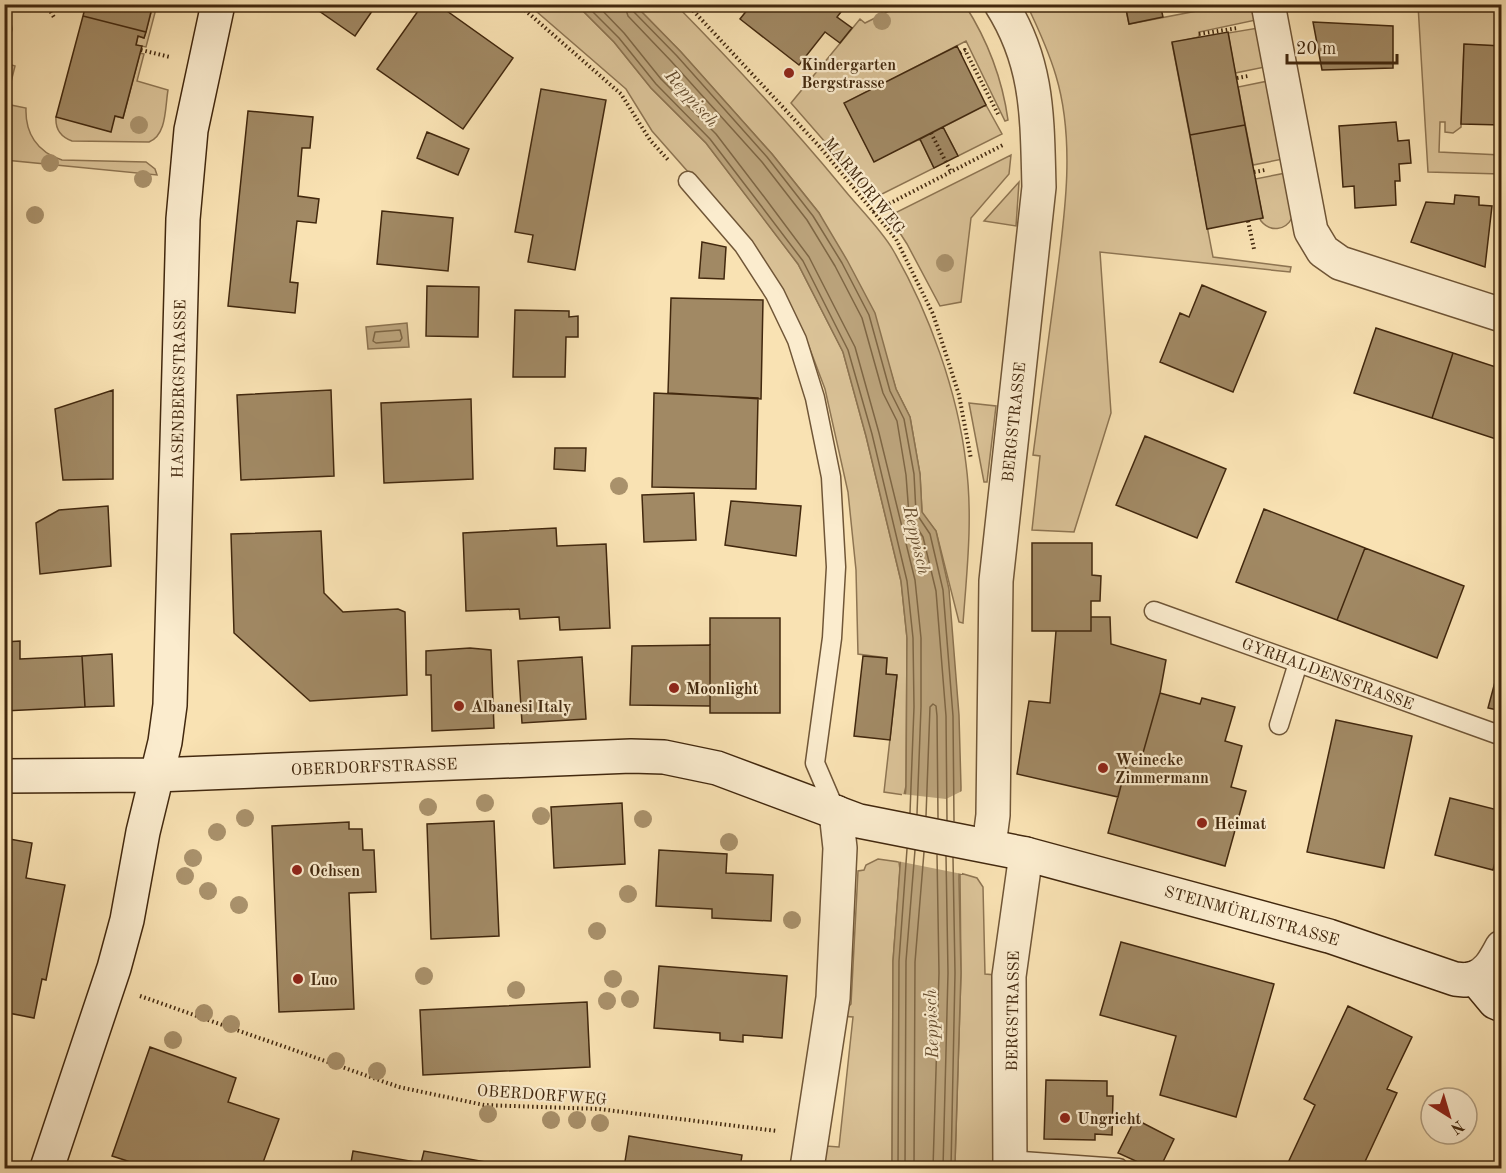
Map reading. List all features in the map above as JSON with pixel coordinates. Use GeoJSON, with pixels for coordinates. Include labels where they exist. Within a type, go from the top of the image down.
{"type":"FeatureCollection","features":[{"type":"Feature","properties":{"kind":"street","name":"HASENBERGSTRASSE"},"geometry":{"type":"LineString","coordinates":[[156,775],[165,742],[170,705],[183,219],[191,130],[218,4]]}},
{"type":"Feature","properties":{"kind":"street","name":"BERGSTRASSE"},"geometry":{"type":"LineString","coordinates":[[979,844],[993,815],[996,581],[1039,187],[1024,135],[1029,63],[1011,20],[1001,4]]}},
{"type":"Feature","properties":{"kind":"street"},"geometry":{"type":"LineString","coordinates":[[1268,4],[1311,231],[1323,251],[1340,263],[1502,315]]}},
{"type":"Feature","properties":{"kind":"street","name":"OBERDORFSTRASSE"},"geometry":{"type":"LineString","coordinates":[[4,776],[156,775],[631,756],[664,757],[717,768],[859,821],[979,844]]}},
{"type":"Feature","properties":{"kind":"street"},"geometry":{"type":"LineString","coordinates":[[47,1168],[109,985],[127,920],[156,775]]}},
{"type":"Feature","properties":{"kind":"street"},"geometry":{"type":"LineString","coordinates":[[807,1168],[833,998],[840,848],[836,812]]}},
{"type":"Feature","properties":{"kind":"street","name":"STEINMÜRLISTRASSE"},"geometry":{"type":"LineString","coordinates":[[979,844],[1026,854],[1329,936],[1455,979],[1475,978]]}},
{"type":"Feature","properties":{"kind":"street","name":"BERGSTRASSE"},"geometry":{"type":"LineString","coordinates":[[1010,1164],[1010,976],[1026,854]]}},
{"type":"Feature","properties":{"kind":"street"},"geometry":{"type":"LineString","coordinates":[[1502,947],[1492,966],[1484,974],[1475,978],[1495,1002],[1502,1005]]}},
{"type":"Feature","properties":{"kind":"lane"},"geometry":{"type":"LineString","coordinates":[[688,181],[744,246],[775,294],[797,340],[815,398],[831,477],[836,567],[832,638],[815,763],[836,812]]}},
{"type":"Feature","properties":{"kind":"lane","name":"GYRHALDENSTRASSE"},"geometry":{"type":"LineString","coordinates":[[1154,611],[1502,736]]}},
{"type":"Feature","properties":{"kind":"lane"},"geometry":{"type":"LineString","coordinates":[[1279,725],[1298,663]]}},
{"type":"Feature","properties":{"kind":"lane"},"geometry":{"type":"LineString","coordinates":[[1010,1164],[1119,1168]]}},
{"type":"Feature","properties":{"kind":"path"},"geometry":{"type":"LineString","coordinates":[[46,4],[55,19]]}},
{"type":"Feature","properties":{"kind":"path"},"geometry":{"type":"LineString","coordinates":[[518,4],[621,94],[650,140],[688,181]]}},
{"type":"Feature","properties":{"kind":"path","name":"MARMORIWEG"},"geometry":{"type":"LineString","coordinates":[[687,4],[819,146],[896,239],[933,314],[959,395],[973,465]]}},
{"type":"Feature","properties":{"kind":"path"},"geometry":{"type":"LineString","coordinates":[[1199,34],[1224,30]]}},
{"type":"Feature","properties":{"kind":"path"},"geometry":{"type":"LineString","coordinates":[[873,212],[1024,135],[965,50],[960,53]]}},
{"type":"Feature","properties":{"kind":"path"},"geometry":{"type":"LineString","coordinates":[[931,133],[951,172]]}},
{"type":"Feature","properties":{"kind":"path"},"geometry":{"type":"LineString","coordinates":[[1248,221],[1254,249]]}},
{"type":"Feature","properties":{"kind":"path","name":"OBERDORFWEG"},"geometry":{"type":"LineString","coordinates":[[109,985],[399,1087],[484,1105],[599,1109],[812,1136]]}},
{"type":"Feature","properties":{"kind":"shaded area"},"geometry":{"type":"Polygon","coordinates":[[[5,4],[8,5],[12,29],[5,61],[5,4]]]}},
{"type":"Feature","properties":{"kind":"shaded area"},"geometry":{"type":"Polygon","coordinates":[[[153,5],[157,5],[146,47],[136,45],[138,36],[144,38],[153,5]]]}},
{"type":"Feature","properties":{"kind":"shaded area"},"geometry":{"type":"Polygon","coordinates":[[[529,5],[577,5],[614,42],[651,88],[706,143],[798,264],[843,352],[901,581],[907,638],[906,786],[904,795],[884,792],[897,676],[886,674],[887,658],[858,654],[856,570],[848,492],[825,389],[805,336],[749,241],[652,131],[626,89],[529,5]]]}},
{"type":"Feature","properties":{"kind":"shaded area"},"geometry":{"type":"Polygon","coordinates":[[[635,5],[676,5],[761,94],[822,163],[882,234],[906,274],[940,354],[962,437],[968,484],[969,524],[963,623],[959,622],[936,531],[922,513],[920,474],[910,417],[896,389],[886,356],[819,213],[772,154],[681,52],[635,5]]]}},
{"type":"Feature","properties":{"kind":"shaded area"},"geometry":{"type":"Polygon","coordinates":[[[901,5],[965,5],[981,32],[993,60],[1008,120],[1005,121],[966,41],[845,103],[874,161],[920,139],[934,168],[874,198],[791,103],[860,19],[865,23],[901,5]]]}},
{"type":"Feature","properties":{"kind":"shaded area"},"geometry":{"type":"Polygon","coordinates":[[[1027,5],[1125,5],[1129,24],[1228,5],[1253,5],[1256,20],[1199,32],[1199,37],[1172,43],[1213,257],[1291,267],[1290,272],[1100,252],[1111,413],[1074,532],[1032,530],[1040,456],[1033,455],[1061,243],[1067,158],[1066,130],[1056,76],[1047,49],[1027,5]]]}},
{"type":"Feature","properties":{"kind":"shaded area"},"geometry":{"type":"Polygon","coordinates":[[[1418,5],[1501,5],[1501,46],[1464,45],[1461,127],[1453,133],[1445,132],[1445,122],[1440,122],[1439,152],[1501,155],[1501,174],[1428,172],[1418,5]]]}},
{"type":"Feature","properties":{"kind":"shaded area"},"geometry":{"type":"Polygon","coordinates":[[[1258,28],[1265,67],[1235,73],[1228,33],[1258,28]]]}},
{"type":"Feature","properties":{"kind":"shaded area"},"geometry":{"type":"Polygon","coordinates":[[[140,53],[144,54],[137,81],[168,90],[164,120],[155,138],[149,142],[72,141],[62,135],[57,126],[56,117],[115,116],[123,118],[140,53]]]}},
{"type":"Feature","properties":{"kind":"shaded area"},"geometry":{"type":"Polygon","coordinates":[[[5,63],[15,66],[7,98],[11,105],[26,108],[30,133],[39,147],[62,160],[146,162],[155,169],[157,175],[5,160],[5,63]]]}},
{"type":"Feature","properties":{"kind":"shaded area"},"geometry":{"type":"Polygon","coordinates":[[[1268,81],[1283,159],[1253,165],[1238,87],[1268,81]]]}},
{"type":"Feature","properties":{"kind":"shaded area"},"geometry":{"type":"Polygon","coordinates":[[[986,105],[1002,134],[958,156],[943,127],[986,105]]]}},
{"type":"Feature","properties":{"kind":"shaded area"},"geometry":{"type":"Polygon","coordinates":[[[1011,155],[1009,174],[971,218],[961,302],[940,306],[907,244],[889,216],[1011,155]]]}},
{"type":"Feature","properties":{"kind":"shaded area"},"geometry":{"type":"Polygon","coordinates":[[[1286,173],[1292,218],[1281,228],[1269,227],[1260,219],[1263,218],[1255,179],[1286,173]]]}},
{"type":"Feature","properties":{"kind":"shaded area"},"geometry":{"type":"Polygon","coordinates":[[[1019,182],[1016,226],[984,221],[1019,182]]]}},
{"type":"Feature","properties":{"kind":"shaded area"},"geometry":{"type":"Polygon","coordinates":[[[969,403],[996,406],[987,482],[984,482],[969,403]]]}},
{"type":"Feature","properties":{"kind":"shaded area"},"geometry":{"type":"Polygon","coordinates":[[[878,859],[899,862],[900,870],[893,961],[892,1168],[823,1168],[826,1146],[839,1147],[853,1017],[840,1016],[851,1004],[858,871],[864,870],[866,865],[878,859]]]}},
{"type":"Feature","properties":{"kind":"shaded area"},"geometry":{"type":"Polygon","coordinates":[[[960,873],[977,878],[983,887],[985,974],[996,975],[993,1168],[957,1168],[955,1164],[961,973],[960,873]]]}},
{"type":"Feature","properties":{"kind":"water","name":"Reppisch"},"geometry":{"type":"Polygon","coordinates":[[[577,5],[635,5],[681,52],[772,154],[819,213],[875,313],[896,389],[910,417],[920,474],[922,512],[936,531],[949,589],[959,715],[961,973],[955,1163],[957,1168],[892,1168],[893,961],[906,786],[907,638],[901,581],[843,352],[798,264],[706,143],[651,88],[614,42],[577,5]]]}},
{"type":"Feature","properties":{"kind":"water"},"geometry":{"type":"Polygon","coordinates":[[[407,323],[409,347],[368,349],[366,327],[407,323]]]}},
{"type":"Feature","properties":{"kind":"pier"},"geometry":{"type":"Polygon","coordinates":[[[964,790],[962,874],[897,861],[902,794],[946,799],[964,790]]]}},
{"type":"Feature","properties":{"kind":"building"},"geometry":{"type":"Polygon","coordinates":[[[86,4],[153,4],[146,32],[83,16],[86,4]]]}},
{"type":"Feature","properties":{"kind":"building"},"geometry":{"type":"Polygon","coordinates":[[[309,4],[377,4],[355,36],[309,4]]]}},
{"type":"Feature","properties":{"kind":"building"},"geometry":{"type":"Polygon","coordinates":[[[423,4],[437,4],[513,58],[463,129],[377,69],[423,4]]]}},
{"type":"Feature","properties":{"kind":"building"},"geometry":{"type":"Polygon","coordinates":[[[752,4],[840,4],[844,8],[837,17],[852,28],[840,43],[825,32],[799,65],[740,19],[752,4]]]}},
{"type":"Feature","properties":{"kind":"building"},"geometry":{"type":"Polygon","coordinates":[[[1125,4],[1160,4],[1163,17],[1129,24],[1125,4]]]}},
{"type":"Feature","properties":{"kind":"building"},"geometry":{"type":"Polygon","coordinates":[[[83,16],[146,32],[144,38],[138,36],[136,45],[142,46],[123,118],[115,116],[111,132],[56,117],[83,16]]]}},
{"type":"Feature","properties":{"kind":"building"},"geometry":{"type":"Polygon","coordinates":[[[1313,22],[1393,26],[1393,68],[1322,70],[1313,22]]]}},
{"type":"Feature","properties":{"kind":"building"},"geometry":{"type":"Polygon","coordinates":[[[1228,32],[1245,125],[1190,135],[1172,42],[1228,32]]]}},
{"type":"Feature","properties":{"kind":"building"},"geometry":{"type":"Polygon","coordinates":[[[1464,44],[1502,46],[1502,125],[1461,124],[1464,44]]]}},
{"type":"Feature","properties":{"kind":"building"},"geometry":{"type":"Polygon","coordinates":[[[957,46],[986,105],[874,162],[844,103],[957,46]]]}},
{"type":"Feature","properties":{"kind":"building"},"geometry":{"type":"Polygon","coordinates":[[[541,89],[606,100],[575,270],[528,262],[533,235],[515,232],[541,89]]]}},
{"type":"Feature","properties":{"kind":"building"},"geometry":{"type":"Polygon","coordinates":[[[248,111],[313,117],[310,148],[302,148],[298,196],[319,199],[316,223],[297,221],[290,282],[298,283],[295,313],[228,306],[248,111]]]}},
{"type":"Feature","properties":{"kind":"building"},"geometry":{"type":"Polygon","coordinates":[[[1396,122],[1398,141],[1409,140],[1411,163],[1399,164],[1400,181],[1395,181],[1396,205],[1355,208],[1354,186],[1343,187],[1339,126],[1396,122]]]}},
{"type":"Feature","properties":{"kind":"building"},"geometry":{"type":"Polygon","coordinates":[[[1245,125],[1263,218],[1207,229],[1190,135],[1245,125]]]}},
{"type":"Feature","properties":{"kind":"building"},"geometry":{"type":"Polygon","coordinates":[[[943,127],[958,156],[934,168],[920,139],[943,127]]]}},
{"type":"Feature","properties":{"kind":"building"},"geometry":{"type":"Polygon","coordinates":[[[427,132],[469,149],[458,175],[417,158],[427,132]]]}},
{"type":"Feature","properties":{"kind":"building"},"geometry":{"type":"Polygon","coordinates":[[[1455,195],[1479,197],[1479,205],[1492,206],[1485,267],[1411,242],[1426,202],[1454,204],[1455,195]]]}},
{"type":"Feature","properties":{"kind":"building"},"geometry":{"type":"Polygon","coordinates":[[[382,211],[453,218],[448,271],[377,264],[382,211]]]}},
{"type":"Feature","properties":{"kind":"building"},"geometry":{"type":"Polygon","coordinates":[[[702,242],[726,247],[724,279],[699,278],[702,242]]]}},
{"type":"Feature","properties":{"kind":"building"},"geometry":{"type":"Polygon","coordinates":[[[1202,285],[1266,312],[1233,392],[1160,362],[1180,313],[1189,317],[1202,285]]]}},
{"type":"Feature","properties":{"kind":"building"},"geometry":{"type":"Polygon","coordinates":[[[427,286],[479,287],[478,337],[426,336],[427,286]]]}},
{"type":"Feature","properties":{"kind":"building"},"geometry":{"type":"Polygon","coordinates":[[[671,298],[763,300],[761,399],[668,393],[671,298]]]}},
{"type":"Feature","properties":{"kind":"building"},"geometry":{"type":"Polygon","coordinates":[[[515,310],[569,311],[569,317],[578,316],[578,337],[566,337],[565,377],[513,377],[515,310]]]}},
{"type":"Feature","properties":{"kind":"building"},"geometry":{"type":"Polygon","coordinates":[[[1376,328],[1453,353],[1432,418],[1354,393],[1376,328]]]}},
{"type":"Feature","properties":{"kind":"building"},"geometry":{"type":"Polygon","coordinates":[[[1453,353],[1502,369],[1502,441],[1432,418],[1453,353]]]}},
{"type":"Feature","properties":{"kind":"building"},"geometry":{"type":"Polygon","coordinates":[[[113,390],[113,479],[63,480],[55,409],[113,390]]]}},
{"type":"Feature","properties":{"kind":"building"},"geometry":{"type":"Polygon","coordinates":[[[331,390],[334,476],[241,480],[237,395],[331,390]]]}},
{"type":"Feature","properties":{"kind":"building"},"geometry":{"type":"Polygon","coordinates":[[[654,393],[758,398],[756,489],[652,487],[654,393]]]}},
{"type":"Feature","properties":{"kind":"building"},"geometry":{"type":"Polygon","coordinates":[[[471,399],[473,479],[384,483],[381,403],[471,399]]]}},
{"type":"Feature","properties":{"kind":"building"},"geometry":{"type":"Polygon","coordinates":[[[1145,436],[1226,469],[1197,538],[1116,505],[1145,436]]]}},
{"type":"Feature","properties":{"kind":"building"},"geometry":{"type":"Polygon","coordinates":[[[555,448],[586,448],[585,471],[554,469],[555,448]]]}},
{"type":"Feature","properties":{"kind":"building"},"geometry":{"type":"Polygon","coordinates":[[[694,493],[696,540],[644,542],[642,495],[694,493]]]}},
{"type":"Feature","properties":{"kind":"building"},"geometry":{"type":"Polygon","coordinates":[[[731,501],[801,506],[796,556],[725,545],[731,501]]]}},
{"type":"Feature","properties":{"kind":"building"},"geometry":{"type":"Polygon","coordinates":[[[108,506],[111,566],[40,574],[36,523],[59,510],[108,506]]]}},
{"type":"Feature","properties":{"kind":"building"},"geometry":{"type":"Polygon","coordinates":[[[1264,509],[1365,548],[1337,620],[1236,582],[1264,509]]]}},
{"type":"Feature","properties":{"kind":"building"},"geometry":{"type":"Polygon","coordinates":[[[556,528],[557,546],[606,544],[610,628],[560,630],[559,617],[520,619],[519,609],[466,611],[463,533],[556,528]]]}},
{"type":"Feature","properties":{"kind":"building"},"geometry":{"type":"Polygon","coordinates":[[[321,531],[324,593],[343,612],[398,609],[405,612],[407,695],[310,701],[234,633],[231,534],[321,531]]]}},
{"type":"Feature","properties":{"kind":"building"},"geometry":{"type":"Polygon","coordinates":[[[1032,543],[1092,543],[1092,575],[1101,576],[1100,601],[1091,601],[1091,631],[1032,631],[1032,543]]]}},
{"type":"Feature","properties":{"kind":"building"},"geometry":{"type":"Polygon","coordinates":[[[1365,548],[1464,586],[1437,658],[1337,620],[1365,548]]]}},
{"type":"Feature","properties":{"kind":"building"},"geometry":{"type":"Polygon","coordinates":[[[1091,617],[1110,617],[1111,644],[1166,660],[1160,693],[1141,760],[1129,756],[1118,797],[1017,774],[1029,701],[1050,703],[1056,631],[1091,631],[1091,617]]]}},
{"type":"Feature","properties":{"kind":"building"},"geometry":{"type":"Polygon","coordinates":[[[710,618],[780,618],[780,713],[710,713],[710,618]]]}},
{"type":"Feature","properties":{"kind":"building"},"geometry":{"type":"Polygon","coordinates":[[[20,641],[20,659],[82,656],[85,707],[4,711],[4,642],[20,641]]]}},
{"type":"Feature","properties":{"kind":"building"},"geometry":{"type":"Polygon","coordinates":[[[710,645],[710,706],[630,705],[632,646],[710,645]]]}},
{"type":"Feature","properties":{"kind":"building"},"geometry":{"type":"Polygon","coordinates":[[[470,648],[491,650],[494,728],[432,731],[431,675],[426,675],[426,651],[470,648]]]}},
{"type":"Feature","properties":{"kind":"building"},"geometry":{"type":"Polygon","coordinates":[[[112,654],[114,706],[85,707],[82,656],[112,654]]]}},
{"type":"Feature","properties":{"kind":"building"},"geometry":{"type":"Polygon","coordinates":[[[863,656],[887,658],[886,674],[897,675],[890,740],[854,736],[863,656]]]}},
{"type":"Feature","properties":{"kind":"building"},"geometry":{"type":"Polygon","coordinates":[[[1502,656],[1502,711],[1488,708],[1502,656]]]}},
{"type":"Feature","properties":{"kind":"building"},"geometry":{"type":"Polygon","coordinates":[[[582,657],[586,719],[522,723],[518,661],[582,657]]]}},
{"type":"Feature","properties":{"kind":"building"},"geometry":{"type":"Polygon","coordinates":[[[1160,693],[1200,704],[1202,698],[1235,707],[1225,741],[1242,746],[1231,787],[1246,791],[1225,866],[1108,833],[1129,756],[1141,760],[1160,693]]]}},
{"type":"Feature","properties":{"kind":"building"},"geometry":{"type":"Polygon","coordinates":[[[1336,720],[1412,736],[1384,868],[1307,852],[1336,720]]]}},
{"type":"Feature","properties":{"kind":"building"},"geometry":{"type":"Polygon","coordinates":[[[1450,798],[1502,811],[1502,836],[1493,870],[1435,855],[1450,798]]]}},
{"type":"Feature","properties":{"kind":"building"},"geometry":{"type":"Polygon","coordinates":[[[622,803],[625,864],[554,868],[551,807],[622,803]]]}},
{"type":"Feature","properties":{"kind":"building"},"geometry":{"type":"Polygon","coordinates":[[[494,821],[499,936],[431,939],[427,824],[494,821]]]}},
{"type":"Feature","properties":{"kind":"building"},"geometry":{"type":"Polygon","coordinates":[[[349,822],[349,829],[362,829],[363,850],[374,850],[376,892],[349,893],[354,1009],[279,1012],[272,826],[349,822]]]}},
{"type":"Feature","properties":{"kind":"building"},"geometry":{"type":"Polygon","coordinates":[[[4,838],[32,843],[26,878],[65,885],[46,980],[42,979],[34,1018],[8,1013],[4,1033],[4,838]]]}},
{"type":"Feature","properties":{"kind":"building"},"geometry":{"type":"Polygon","coordinates":[[[659,850],[727,854],[726,873],[773,875],[771,921],[712,918],[712,909],[656,906],[659,850]]]}},
{"type":"Feature","properties":{"kind":"building"},"geometry":{"type":"Polygon","coordinates":[[[1121,942],[1274,984],[1236,1117],[1160,1095],[1176,1036],[1100,1015],[1121,942]]]}},
{"type":"Feature","properties":{"kind":"building"},"geometry":{"type":"Polygon","coordinates":[[[659,966],[787,976],[782,1038],[743,1035],[743,1042],[720,1040],[720,1033],[654,1028],[659,966]]]}},
{"type":"Feature","properties":{"kind":"building"},"geometry":{"type":"Polygon","coordinates":[[[587,1002],[590,1067],[423,1075],[420,1010],[587,1002]]]}},
{"type":"Feature","properties":{"kind":"building"},"geometry":{"type":"Polygon","coordinates":[[[1348,1006],[1412,1037],[1387,1089],[1397,1093],[1362,1168],[1286,1167],[1315,1105],[1304,1099],[1348,1006]]]}},
{"type":"Feature","properties":{"kind":"building"},"geometry":{"type":"Polygon","coordinates":[[[150,1047],[236,1078],[228,1102],[279,1119],[261,1168],[149,1168],[112,1156],[150,1047]]]}},
{"type":"Feature","properties":{"kind":"building"},"geometry":{"type":"Polygon","coordinates":[[[1046,1080],[1107,1081],[1107,1096],[1113,1096],[1112,1135],[1095,1134],[1095,1140],[1044,1139],[1046,1080]]]}},
{"type":"Feature","properties":{"kind":"building"},"geometry":{"type":"Polygon","coordinates":[[[1135,1119],[1174,1139],[1160,1168],[1151,1168],[1118,1153],[1135,1119]]]}},
{"type":"Feature","properties":{"kind":"building"},"geometry":{"type":"Polygon","coordinates":[[[629,1136],[742,1155],[740,1168],[624,1168],[629,1136]]]}},
{"type":"Feature","properties":{"kind":"building"},"geometry":{"type":"Polygon","coordinates":[[[353,1151],[421,1163],[424,1151],[492,1163],[491,1168],[350,1168],[353,1151]]]}},
{"type":"Feature","properties":{"kind":"place","name":"Kindergarten Bergstrasse"},"geometry":{"type":"Point","coordinates":[789,73]}},
{"type":"Feature","properties":{"kind":"place","name":"Moonlight"},"geometry":{"type":"Point","coordinates":[674,688]}},
{"type":"Feature","properties":{"kind":"place","name":"Albanesi Italy"},"geometry":{"type":"Point","coordinates":[459,706]}},
{"type":"Feature","properties":{"kind":"place","name":"Weinecke Zimmermann"},"geometry":{"type":"Point","coordinates":[1103,768]}},
{"type":"Feature","properties":{"kind":"place","name":"Heimat"},"geometry":{"type":"Point","coordinates":[1202,823]}},
{"type":"Feature","properties":{"kind":"place","name":"Ochsen"},"geometry":{"type":"Point","coordinates":[297,870]}},
{"type":"Feature","properties":{"kind":"place","name":"Luo"},"geometry":{"type":"Point","coordinates":[298,979]}},
{"type":"Feature","properties":{"kind":"place","name":"Ungricht"},"geometry":{"type":"Point","coordinates":[1065,1118]}}]}
